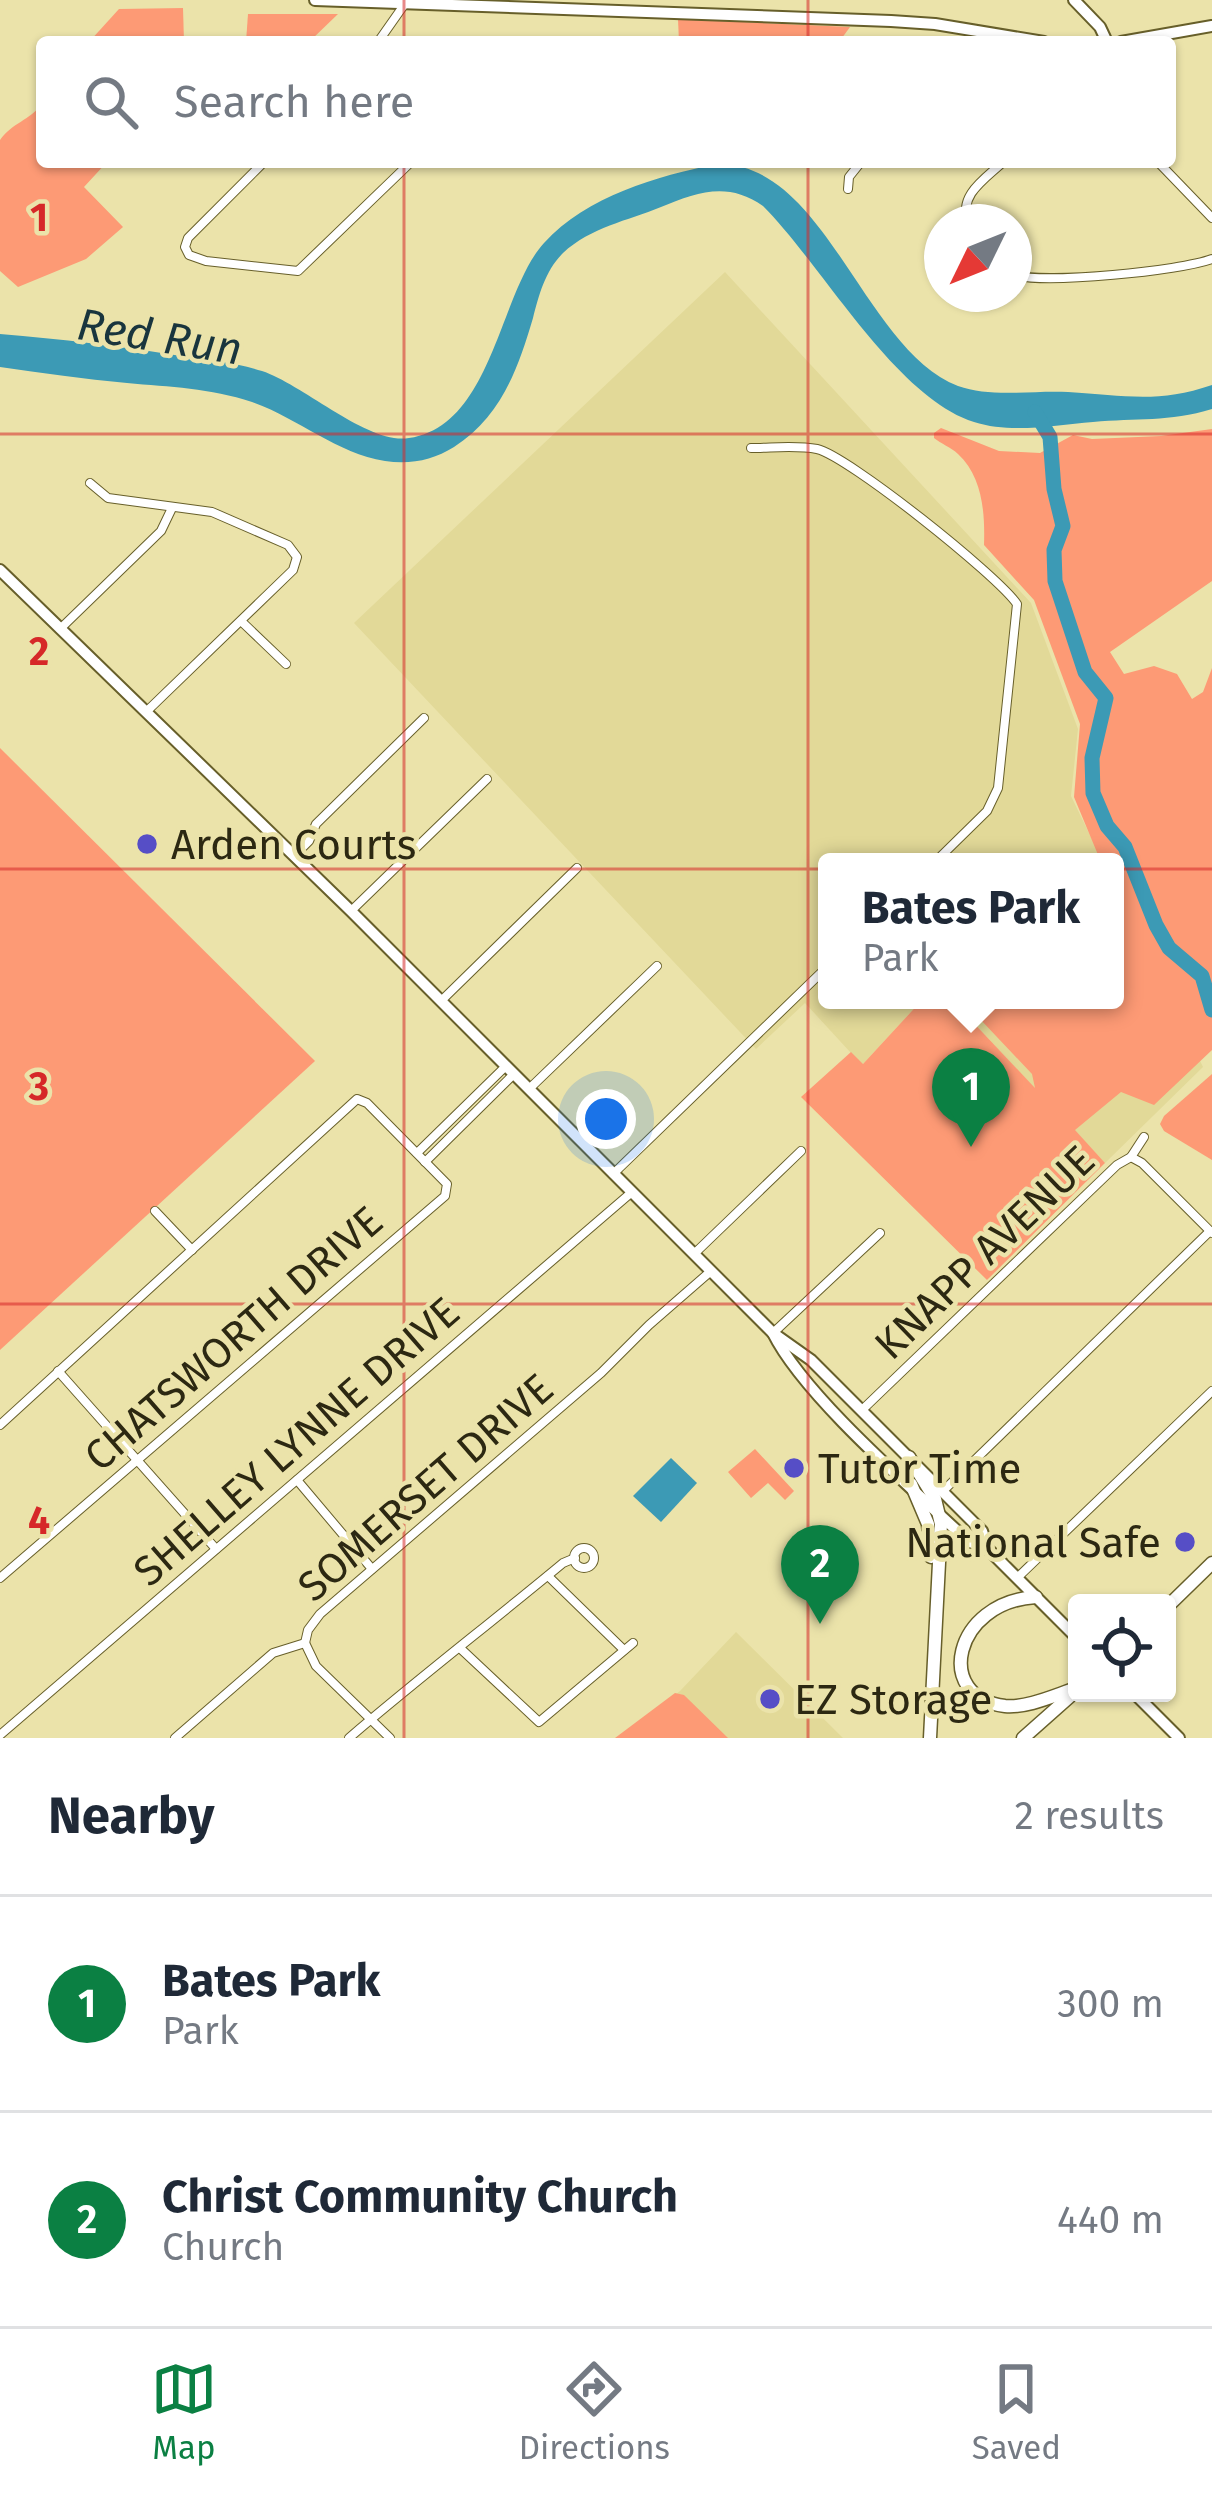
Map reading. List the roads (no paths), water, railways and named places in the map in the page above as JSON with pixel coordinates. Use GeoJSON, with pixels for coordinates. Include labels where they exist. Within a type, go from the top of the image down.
{"type":"FeatureCollection","features":[{"type":"Feature","properties":{"kind":"main road"},"geometry":{"type":"LineString","coordinates":[[315,0],[592,6],[891,21],[973,36]]}},
{"type":"Feature","properties":{"kind":"main road"},"geometry":{"type":"LineString","coordinates":[[1074,0],[1104,36]]}},
{"type":"Feature","properties":{"kind":"main road"},"geometry":{"type":"LineString","coordinates":[[1155,36],[1212,26]]}},
{"type":"Feature","properties":{"kind":"main road"},"geometry":{"type":"LineString","coordinates":[[0,570],[351,911],[773,1333],[794,1344],[862,1410],[982,1531],[988,1549]]}},
{"type":"Feature","properties":{"kind":"main road"},"geometry":{"type":"LineString","coordinates":[[773,1333],[784,1355],[910,1484],[968,1541],[988,1549],[1068,1628]]}},
{"type":"Feature","properties":{"kind":"main road"},"geometry":{"type":"LineString","coordinates":[[909,1457],[940,1514],[926,1738]]}},
{"type":"Feature","properties":{"kind":"main road"},"geometry":{"type":"LineString","coordinates":[[910,1484],[926,1515],[932,1545],[926,1738]]}},
{"type":"Feature","properties":{"kind":"main road"},"geometry":{"type":"LineString","coordinates":[[1176,1598],[1212,1564]]}},
{"type":"Feature","properties":{"kind":"main road"},"geometry":{"type":"LineString","coordinates":[[1036,1597],[1007,1602],[970,1628],[961,1651],[968,1682],[986,1700],[1010,1706],[1068,1691]]}},
{"type":"Feature","properties":{"kind":"main road"},"geometry":{"type":"LineString","coordinates":[[1023,1738],[1068,1697]]}},
{"type":"Feature","properties":{"kind":"main road"},"geometry":{"type":"LineString","coordinates":[[1143,1702],[1179,1738]]}},
{"type":"Feature","properties":{"kind":"street"},"geometry":{"type":"LineString","coordinates":[[382,36],[404,5]]}},
{"type":"Feature","properties":{"kind":"street"},"geometry":{"type":"LineString","coordinates":[[258,168],[191,234],[185,247],[189,255],[298,271],[405,168]]}},
{"type":"Feature","properties":{"kind":"street"},"geometry":{"type":"LineString","coordinates":[[848,189],[849,177],[857,168]]}},
{"type":"Feature","properties":{"kind":"street"},"geometry":{"type":"LineString","coordinates":[[966,204],[997,168]]}},
{"type":"Feature","properties":{"kind":"street"},"geometry":{"type":"LineString","coordinates":[[1164,168],[1212,218]]}},
{"type":"Feature","properties":{"kind":"street"},"geometry":{"type":"LineString","coordinates":[[1032,277],[1186,266],[1212,259]]}},
{"type":"Feature","properties":{"kind":"street"},"geometry":{"type":"LineString","coordinates":[[751,448],[825,452],[923,520],[1017,604],[998,788],[987,811],[944,853]]}},
{"type":"Feature","properties":{"kind":"street"},"geometry":{"type":"LineString","coordinates":[[90,483],[108,498],[219,515],[288,545],[297,557],[292,570],[146,712]]}},
{"type":"Feature","properties":{"kind":"street"},"geometry":{"type":"LineString","coordinates":[[60,628],[160,531],[172,508]]}},
{"type":"Feature","properties":{"kind":"street"},"geometry":{"type":"LineString","coordinates":[[242,621],[286,664]]}},
{"type":"Feature","properties":{"kind":"street"},"geometry":{"type":"LineString","coordinates":[[294,856],[309,841],[316,824],[424,718]]}},
{"type":"Feature","properties":{"kind":"street"},"geometry":{"type":"LineString","coordinates":[[351,911],[488,779]]}},
{"type":"Feature","properties":{"kind":"street"},"geometry":{"type":"LineString","coordinates":[[441,1001],[577,868]]}},
{"type":"Feature","properties":{"kind":"street"},"geometry":{"type":"LineString","coordinates":[[529,1089],[657,966]]}},
{"type":"Feature","properties":{"kind":"street"},"geometry":{"type":"LineString","coordinates":[[614,1174],[818,976]]}},
{"type":"Feature","properties":{"kind":"street"},"geometry":{"type":"LineString","coordinates":[[0,1425],[359,1099],[421,1158],[510,1070]]}},
{"type":"Feature","properties":{"kind":"street","name":"KNAPP AVENUE"},"geometry":{"type":"LineString","coordinates":[[862,1410],[1117,1165],[1131,1157],[1144,1137]]}},
{"type":"Feature","properties":{"kind":"street"},"geometry":{"type":"LineString","coordinates":[[694,1254],[801,1151]]}},
{"type":"Feature","properties":{"kind":"street"},"geometry":{"type":"LineString","coordinates":[[943,1491],[1211,1232],[1131,1157]]}},
{"type":"Feature","properties":{"kind":"street","name":"CHATSWORTH DRIVE"},"geometry":{"type":"LineString","coordinates":[[0,1578],[449,1190],[421,1158]]}},
{"type":"Feature","properties":{"kind":"street","name":"SHELLEY LYNNE DRIVE"},"geometry":{"type":"LineString","coordinates":[[0,1735],[632,1192]]}},
{"type":"Feature","properties":{"kind":"street"},"geometry":{"type":"LineString","coordinates":[[155,1211],[192,1250]]}},
{"type":"Feature","properties":{"kind":"street"},"geometry":{"type":"LineString","coordinates":[[773,1333],[880,1233]]}},
{"type":"Feature","properties":{"kind":"street","name":"SOMERSET DRIVE"},"geometry":{"type":"LineString","coordinates":[[176,1738],[278,1650],[305,1643],[314,1619],[602,1373],[711,1271]]}},
{"type":"Feature","properties":{"kind":"street"},"geometry":{"type":"LineString","coordinates":[[58,1371],[216,1549]]}},
{"type":"Feature","properties":{"kind":"street"},"geometry":{"type":"LineString","coordinates":[[1018,1577],[1212,1391]]}},
{"type":"Feature","properties":{"kind":"street"},"geometry":{"type":"LineString","coordinates":[[297,1480],[372,1569]]}},
{"type":"Feature","properties":{"kind":"street"},"geometry":{"type":"LineString","coordinates":[[349,1738],[414,1681],[574,1558]]}},
{"type":"Feature","properties":{"kind":"street"},"geometry":{"type":"LineString","coordinates":[[548,1576],[624,1651]]}},
{"type":"Feature","properties":{"kind":"street"},"geometry":{"type":"LineString","coordinates":[[305,1643],[310,1659],[390,1738]]}},
{"type":"Feature","properties":{"kind":"street"},"geometry":{"type":"LineString","coordinates":[[461,1649],[539,1722],[633,1643]]}},
{"type":"Feature","properties":{"kind":"water","name":"Red Run"},"geometry":{"type":"Polygon","coordinates":[[[700,168],[739,168],[755,171],[787,193],[816,224],[896,335],[925,366],[958,386],[998,393],[1140,397],[1174,395],[1212,385],[1212,409],[1167,418],[1033,428],[974,422],[945,408],[888,358],[763,206],[725,191],[687,197],[610,226],[563,253],[544,284],[521,355],[496,406],[454,447],[421,460],[367,457],[269,409],[221,394],[0,367],[0,334],[222,362],[279,378],[375,432],[409,438],[437,428],[477,384],[516,292],[544,243],[602,201],[700,168]]]}},
{"type":"Feature","properties":{"kind":"water"},"geometry":{"type":"Polygon","coordinates":[[[671,1458],[697,1483],[661,1522],[633,1496],[671,1458]]]}},
{"type":"Feature","properties":{"kind":"waterway"},"geometry":{"type":"LineString","coordinates":[[1035,412],[1050,437],[1063,526],[1054,550],[1055,581],[1085,672],[1106,698],[1092,758],[1093,793],[1107,826],[1125,847],[1156,925],[1169,948],[1202,976],[1212,1010]]}},
{"type":"Feature","properties":{"kind":"place","name":"Arden Courts"},"geometry":{"type":"Point","coordinates":[147,844]}},
{"type":"Feature","properties":{"kind":"place","name":"Bates Park"},"geometry":{"type":"Point","coordinates":[971,1147]}},
{"type":"Feature","properties":{"kind":"place","name":"Tutor Time"},"geometry":{"type":"Point","coordinates":[794,1468]}},
{"type":"Feature","properties":{"kind":"place","name":"National Safe"},"geometry":{"type":"Point","coordinates":[1185,1542]}},
{"type":"Feature","properties":{"kind":"place","name":"Christ Community Church"},"geometry":{"type":"Point","coordinates":[820,1624]}},
{"type":"Feature","properties":{"kind":"place","name":"EZ Storage"},"geometry":{"type":"Point","coordinates":[770,1699]}}]}
